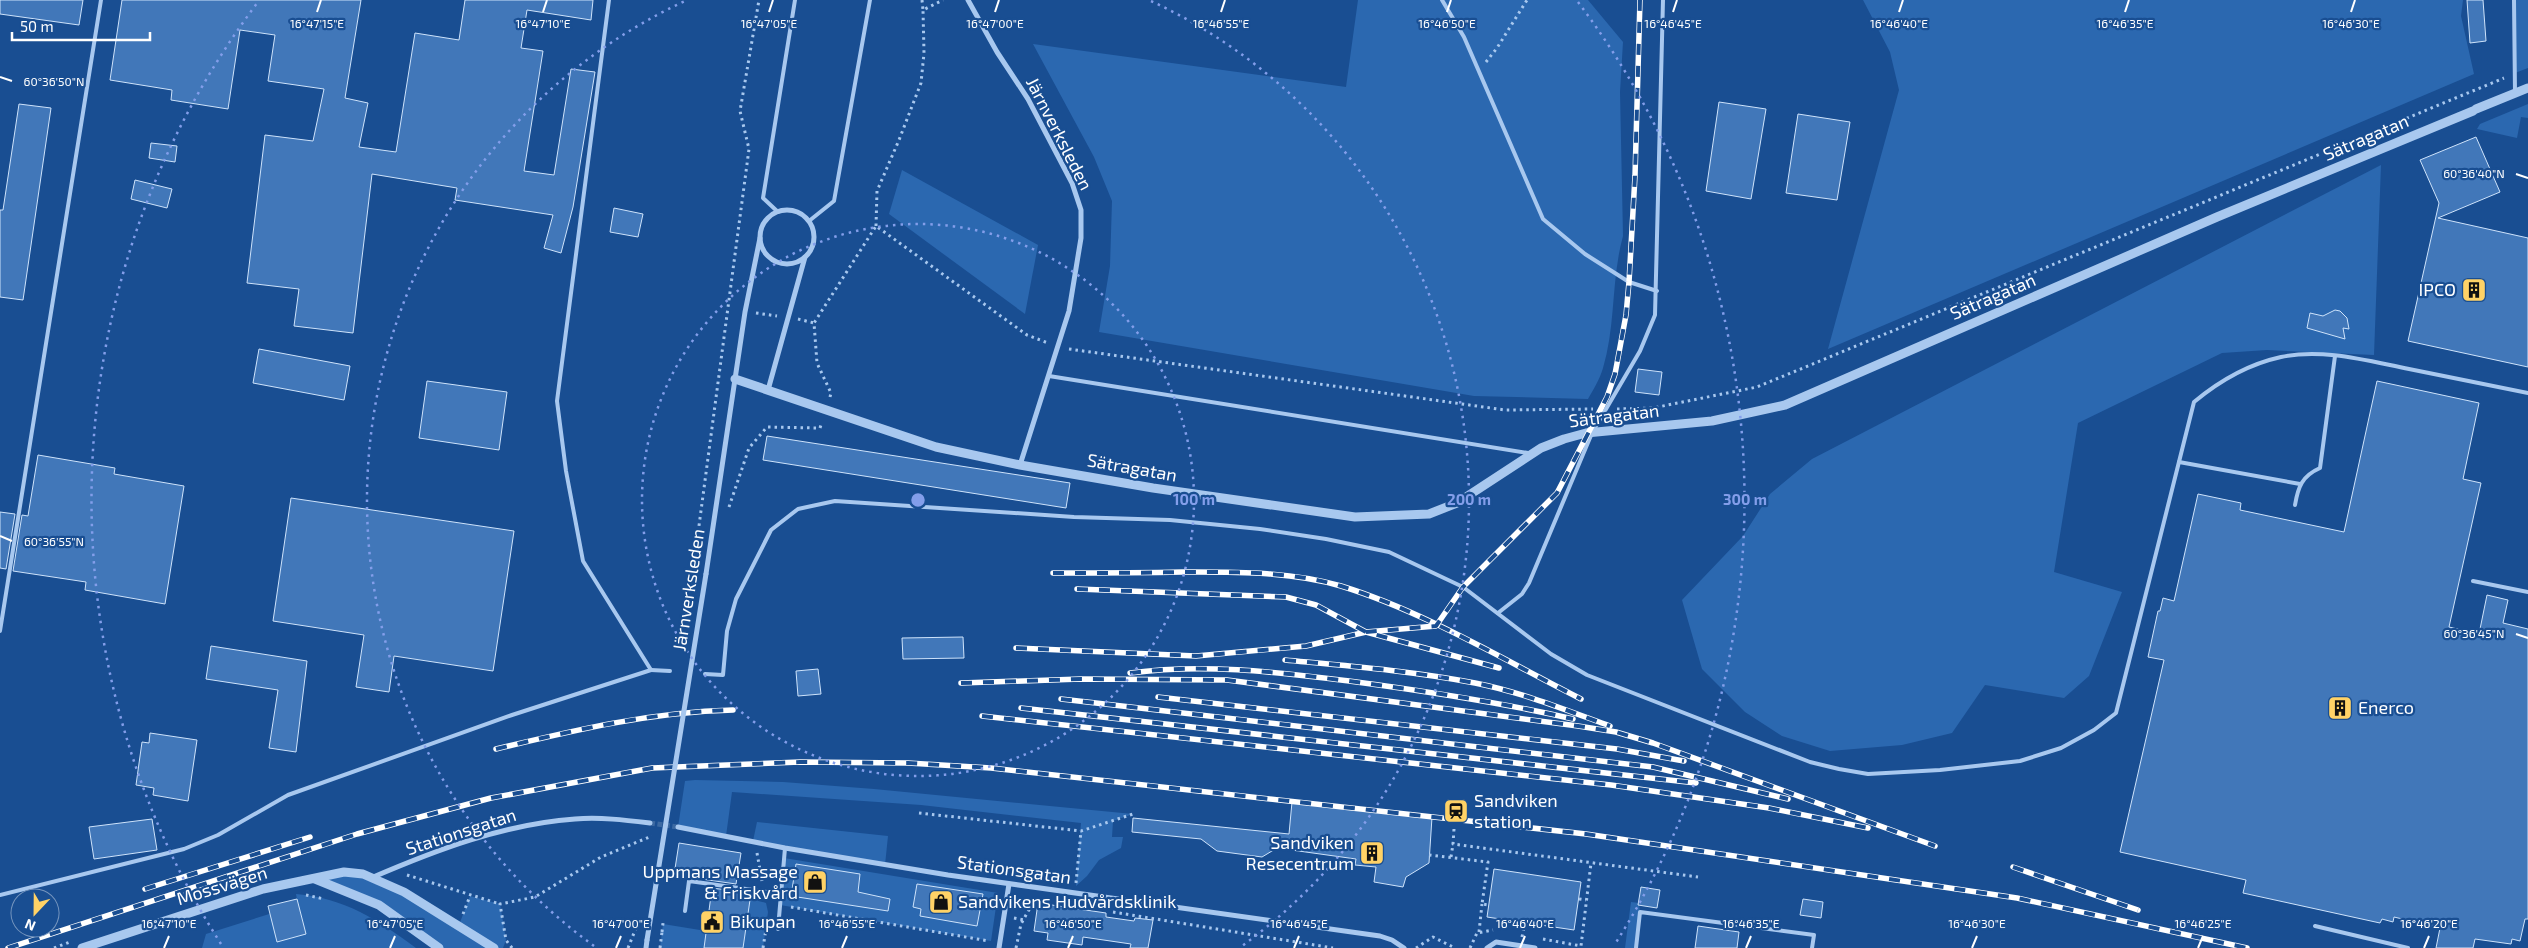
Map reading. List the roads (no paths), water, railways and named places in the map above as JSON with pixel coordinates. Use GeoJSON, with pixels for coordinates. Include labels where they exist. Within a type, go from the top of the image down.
{"type":"FeatureCollection","features":[{"type":"Feature","properties":{"kind":"street","name":"Järnverksleden"},"geometry":{"type":"LineString","coordinates":[[968,0],[997,52],[1028,99],[1072,183],[1081,210],[1077,271],[1069,311],[1020,464]]}},
{"type":"Feature","properties":{"kind":"street","name":"Sätragatan"},"geometry":{"type":"LineString","coordinates":[[735,379],[936,447],[1020,464],[1244,503],[1355,517],[1394,517],[1429,514],[1457,503],[1532,454],[1560,440],[1592,433],[1712,421],[1785,405],[2217,217],[2528,88]]}},
{"type":"Feature","properties":{"kind":"street"},"geometry":{"type":"LineString","coordinates":[[768,390],[805,257],[813,244],[814,236],[809,221],[795,211],[778,212]]}},
{"type":"Feature","properties":{"kind":"street","name":"Järnverksleden"},"geometry":{"type":"LineString","coordinates":[[646,948],[706,574],[744,312],[765,222],[778,212]]}},
{"type":"Feature","properties":{"kind":"street"},"geometry":{"type":"LineString","coordinates":[[760,238],[766,254],[780,263],[798,262],[805,257]]}},
{"type":"Feature","properties":{"kind":"street","name":"Stationsgatan"},"geometry":{"type":"LineString","coordinates":[[371,878],[472,839],[533,823],[606,818],[650,822]]}},
{"type":"Feature","properties":{"kind":"street","name":"Stationsgatan"},"geometry":{"type":"LineString","coordinates":[[678,827],[785,848],[1009,884],[1380,936],[1392,940],[1404,948]]}},
{"type":"Feature","properties":{"kind":"street","name":"Mossvägen"},"geometry":{"type":"LineString","coordinates":[[82,948],[263,889],[344,872],[363,874],[404,892],[494,948]]}},
{"type":"Feature","properties":{"kind":"street"},"geometry":{"type":"LineString","coordinates":[[315,879],[379,905],[439,948]]}},
{"type":"Feature","properties":{"kind":"street"},"geometry":{"type":"LineString","coordinates":[[999,948],[1009,884]]}},
{"type":"Feature","properties":{"kind":"street"},"geometry":{"type":"LineString","coordinates":[[1488,948],[1496,942],[1535,948]]}},
{"type":"Feature","properties":{"kind":"lane"},"geometry":{"type":"LineString","coordinates":[[0,631],[101,0]]}},
{"type":"Feature","properties":{"kind":"lane"},"geometry":{"type":"LineString","coordinates":[[608,0],[556,401],[566,471],[583,561],[651,670]]}},
{"type":"Feature","properties":{"kind":"lane"},"geometry":{"type":"LineString","coordinates":[[778,212],[763,198],[795,0]]}},
{"type":"Feature","properties":{"kind":"lane"},"geometry":{"type":"LineString","coordinates":[[809,221],[834,201],[870,0]]}},
{"type":"Feature","properties":{"kind":"lane"},"geometry":{"type":"LineString","coordinates":[[1442,0],[1464,37],[1543,219],[1585,254],[1629,282],[1657,291]]}},
{"type":"Feature","properties":{"kind":"lane"},"geometry":{"type":"LineString","coordinates":[[1498,613],[1522,594],[1530,583],[1592,433],[1604,409],[1640,351],[1655,315],[1663,0]]}},
{"type":"Feature","properties":{"kind":"lane"},"geometry":{"type":"LineString","coordinates":[[2514,0],[2515,93]]}},
{"type":"Feature","properties":{"kind":"lane"},"geometry":{"type":"LineString","coordinates":[[705,674],[723,675],[727,631],[736,600],[772,530],[798,509],[835,501],[1074,517],[1170,520],[1260,529],[1389,552],[1463,587],[1552,654],[1587,675],[1810,762],[1868,774],[1940,770],[2020,761],[2062,748],[2094,730],[2116,713],[2194,402],[2210,389],[2254,367],[2281,357],[2309,355],[2354,358],[2528,393]]}},
{"type":"Feature","properties":{"kind":"lane"},"geometry":{"type":"LineString","coordinates":[[2295,505],[2300,484],[2308,475],[2320,468],[2335,356]]}},
{"type":"Feature","properties":{"kind":"lane"},"geometry":{"type":"LineString","coordinates":[[1049,376],[1532,454]]}},
{"type":"Feature","properties":{"kind":"lane"},"geometry":{"type":"LineString","coordinates":[[2179,462],[2300,484]]}},
{"type":"Feature","properties":{"kind":"lane"},"geometry":{"type":"LineString","coordinates":[[2473,581],[2528,592]]}},
{"type":"Feature","properties":{"kind":"lane"},"geometry":{"type":"LineString","coordinates":[[0,895],[184,849],[218,835],[288,795],[512,715],[651,670],[670,671]]}},
{"type":"Feature","properties":{"kind":"lane"},"geometry":{"type":"LineString","coordinates":[[778,930],[785,848]]}},
{"type":"Feature","properties":{"kind":"lane"},"geometry":{"type":"LineString","coordinates":[[685,911],[689,881],[781,894]]}},
{"type":"Feature","properties":{"kind":"lane"},"geometry":{"type":"LineString","coordinates":[[1636,948],[1640,912],[1814,935],[1812,948]]}},
{"type":"Feature","properties":{"kind":"lane"},"geometry":{"type":"LineString","coordinates":[[2315,926],[2408,948]]}},
{"type":"Feature","properties":{"kind":"tunnel"},"geometry":{"type":"LineString","coordinates":[[650,823],[678,827]]}},
{"type":"Feature","properties":{"kind":"railway"},"geometry":{"type":"LineString","coordinates":[[1016,648],[1196,656],[1306,646],[1366,632],[1436,626],[1463,587],[1557,493],[1607,397],[1615,374],[1626,315],[1629,282],[1635,176],[1640,0]]}},
{"type":"Feature","properties":{"kind":"railway"},"geometry":{"type":"LineString","coordinates":[[1053,573],[1242,572],[1302,577],[1322,581],[1372,596],[1433,622],[1581,699]]}},
{"type":"Feature","properties":{"kind":"railway"},"geometry":{"type":"LineString","coordinates":[[1077,589],[1286,597],[1316,605],[1366,632],[1499,668]]}},
{"type":"Feature","properties":{"kind":"railway"},"geometry":{"type":"LineString","coordinates":[[1285,660],[1404,672],[1475,683],[1526,696],[1610,726]]}},
{"type":"Feature","properties":{"kind":"railway"},"geometry":{"type":"LineString","coordinates":[[1130,673],[1158,670],[1212,669],[1294,675],[1462,697],[1573,719]]}},
{"type":"Feature","properties":{"kind":"railway"},"geometry":{"type":"LineString","coordinates":[[961,683],[1081,679],[1227,680],[1616,732],[1653,743],[1935,846]]}},
{"type":"Feature","properties":{"kind":"railway"},"geometry":{"type":"LineString","coordinates":[[1158,697],[1617,749],[1684,761]]}},
{"type":"Feature","properties":{"kind":"railway"},"geometry":{"type":"LineString","coordinates":[[1061,699],[1653,767],[1788,799]]}},
{"type":"Feature","properties":{"kind":"railway"},"geometry":{"type":"LineString","coordinates":[[1021,708],[1696,783]]}},
{"type":"Feature","properties":{"kind":"railway"},"geometry":{"type":"LineString","coordinates":[[496,749],[643,718],[703,711],[733,710]]}},
{"type":"Feature","properties":{"kind":"railway"},"geometry":{"type":"LineString","coordinates":[[982,716],[1611,785],[1769,808],[1868,828]]}},
{"type":"Feature","properties":{"kind":"railway"},"geometry":{"type":"LineString","coordinates":[[8,948],[357,834],[491,798],[652,768],[800,762],[908,763],[991,768],[1586,834],[2017,898],[2247,948]]}},
{"type":"Feature","properties":{"kind":"railway"},"geometry":{"type":"LineString","coordinates":[[145,889],[310,837]]}},
{"type":"Feature","properties":{"kind":"railway"},"geometry":{"type":"LineString","coordinates":[[2013,867],[2138,910]]}},
{"type":"Feature","properties":{"kind":"place","name":"IPCO"},"geometry":{"type":"Point","coordinates":[2474,290]}},
{"type":"Feature","properties":{"kind":"place","name":"Enerco"},"geometry":{"type":"Point","coordinates":[2340,708]}},
{"type":"Feature","properties":{"kind":"place","name":"Sandviken station"},"geometry":{"type":"Point","coordinates":[1456,811]}},
{"type":"Feature","properties":{"kind":"place","name":"Sandviken Resecentrum"},"geometry":{"type":"Point","coordinates":[1372,853]}},
{"type":"Feature","properties":{"kind":"place","name":"Uppmans Massage & Friskvård"},"geometry":{"type":"Point","coordinates":[815,882]}},
{"type":"Feature","properties":{"kind":"place","name":"Sandvikens Hudvårdsklinik"},"geometry":{"type":"Point","coordinates":[941,902]}},
{"type":"Feature","properties":{"kind":"place","name":"Bikupan"},"geometry":{"type":"Point","coordinates":[712,922]}}]}
